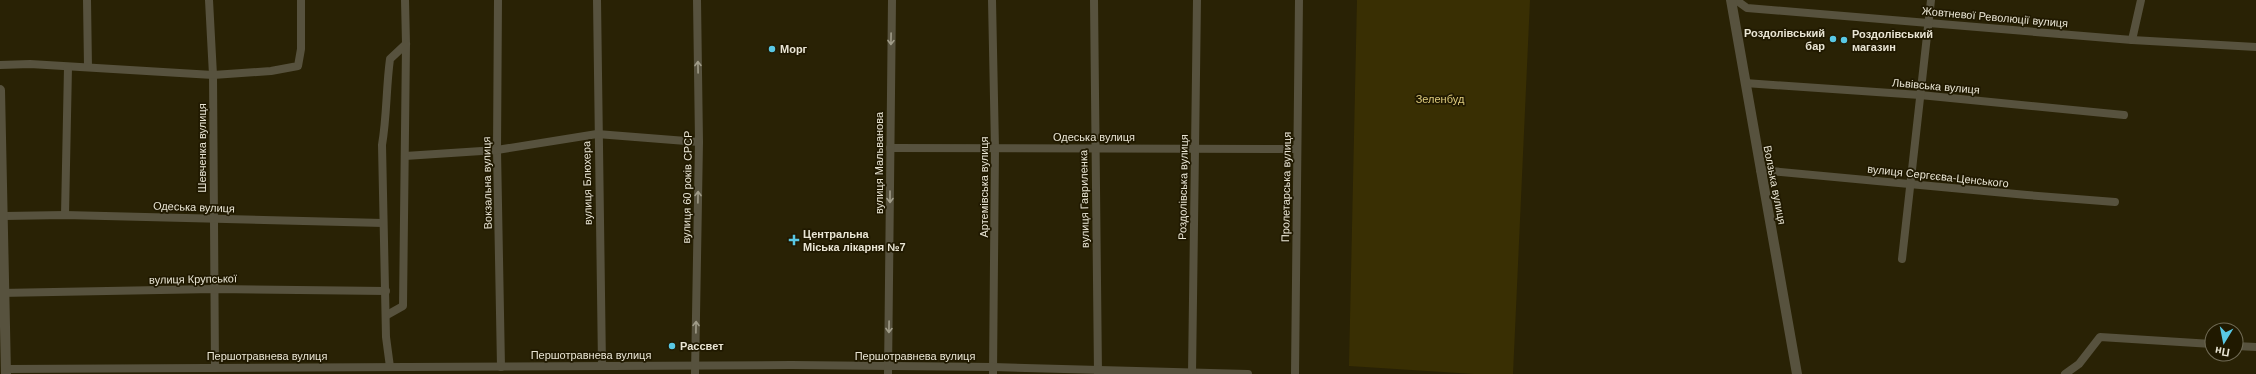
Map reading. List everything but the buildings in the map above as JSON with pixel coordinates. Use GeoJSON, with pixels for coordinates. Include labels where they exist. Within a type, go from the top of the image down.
{"type":"FeatureCollection","features":[{"type":"Feature","properties":{"kind":"street"},"geometry":{"type":"LineString","coordinates":[[87,0],[88,67]]}},
{"type":"Feature","properties":{"kind":"street","name":"Шевченка вулиця"},"geometry":{"type":"LineString","coordinates":[[209,0],[214,75],[215,368]]}},
{"type":"Feature","properties":{"kind":"street"},"geometry":{"type":"LineString","coordinates":[[0,65],[30,64],[214,75],[271,71],[298,66],[301,50],[301,0]]}},
{"type":"Feature","properties":{"kind":"street"},"geometry":{"type":"LineString","coordinates":[[387,315],[403,306],[406,44],[405,0]]}},
{"type":"Feature","properties":{"kind":"street","name":"Вокзальна вулиця"},"geometry":{"type":"LineString","coordinates":[[498,0],[498,150],[501,366]]}},
{"type":"Feature","properties":{"kind":"street","name":"вулиця Блюхера"},"geometry":{"type":"LineString","coordinates":[[597,0],[597,134],[602,366]]}},
{"type":"Feature","properties":{"kind":"street","name":"вулиця 60 років СРСР"},"geometry":{"type":"LineString","coordinates":[[695,370],[699,142],[697,0]]}},
{"type":"Feature","properties":{"kind":"street","name":"вулиця Мальванова"},"geometry":{"type":"LineString","coordinates":[[888,371],[892,0]]}},
{"type":"Feature","properties":{"kind":"street","name":"Артемівська вулиця"},"geometry":{"type":"LineString","coordinates":[[992,0],[995,148],[993,371]]}},
{"type":"Feature","properties":{"kind":"street","name":"вулиця Гавриленка"},"geometry":{"type":"LineString","coordinates":[[1094,0],[1098,372]]}},
{"type":"Feature","properties":{"kind":"street","name":"Роздолівська вулиця"},"geometry":{"type":"LineString","coordinates":[[1192,373],[1196,0]]}},
{"type":"Feature","properties":{"kind":"street","name":"Пролетарська вулиця"},"geometry":{"type":"LineString","coordinates":[[1295,374],[1299,0]]}},
{"type":"Feature","properties":{"kind":"street","name":"Волзька вулиця"},"geometry":{"type":"LineString","coordinates":[[1731,0],[1797,374]]}},
{"type":"Feature","properties":{"kind":"street","name":"Жовтневої Революції вулиця"},"geometry":{"type":"LineString","coordinates":[[1736,0],[1747,8],[2132,40],[2256,47]]}},
{"type":"Feature","properties":{"kind":"street"},"geometry":{"type":"LineString","coordinates":[[1902,259],[1931,0]]}},
{"type":"Feature","properties":{"kind":"street"},"geometry":{"type":"LineString","coordinates":[[2132,40],[2141,0]]}},
{"type":"Feature","properties":{"kind":"street"},"geometry":{"type":"LineString","coordinates":[[390,367],[386,337],[387,315],[383,223],[382,145],[386,121],[386,84],[390,59],[406,44]]}},
{"type":"Feature","properties":{"kind":"street"},"geometry":{"type":"LineString","coordinates":[[65,215],[68,67]]}},
{"type":"Feature","properties":{"kind":"street","name":"Львівська вулиця"},"geometry":{"type":"LineString","coordinates":[[1745,83],[1920,95],[2124,115]]}},
{"type":"Feature","properties":{"kind":"street"},"geometry":{"type":"LineString","coordinates":[[0,90],[4,216],[2,293],[6,371]]}},
{"type":"Feature","properties":{"kind":"street"},"geometry":{"type":"LineString","coordinates":[[405,156],[498,150],[597,134],[699,142]]}},
{"type":"Feature","properties":{"kind":"street","name":"Одеська вулиця"},"geometry":{"type":"LineString","coordinates":[[890,148],[1297,149]]}},
{"type":"Feature","properties":{"kind":"street","name":"вулиця Сергєєва-Ценського"},"geometry":{"type":"LineString","coordinates":[[1760,170],[2115,202]]}},
{"type":"Feature","properties":{"kind":"street","name":"Одеська вулиця"},"geometry":{"type":"LineString","coordinates":[[4,216],[65,215],[383,223]]}},
{"type":"Feature","properties":{"kind":"street","name":"вулиця Крупської"},"geometry":{"type":"LineString","coordinates":[[2,293],[214,289],[386,291]]}},
{"type":"Feature","properties":{"kind":"street"},"geometry":{"type":"LineString","coordinates":[[2065,374],[2079,364],[2100,337],[2204,344]]}},
{"type":"Feature","properties":{"kind":"street"},"geometry":{"type":"LineString","coordinates":[[2244,346],[2256,347]]}},
{"type":"Feature","properties":{"kind":"street","name":"Першотравнева вулиця"},"geometry":{"type":"LineString","coordinates":[[6,371],[215,368],[602,366],[695,370],[1248,374]]}},
{"type":"Feature","properties":{"kind":"green space","name":"Зеленбуд"},"geometry":{"type":"Polygon","coordinates":[[[1357,0],[1530,0],[1513,374],[1474,374],[1349,366],[1357,0]]]}},
{"type":"Feature","properties":{"kind":"place","name":"Роздолівський бар"},"geometry":{"type":"Point","coordinates":[1833,39]}},
{"type":"Feature","properties":{"kind":"place","name":"Роздолівський магазин"},"geometry":{"type":"Point","coordinates":[1844,40]}},
{"type":"Feature","properties":{"kind":"place","name":"Морг"},"geometry":{"type":"Point","coordinates":[772,49]}},
{"type":"Feature","properties":{"kind":"place","name":"Центральна Міська лікарня №7"},"geometry":{"type":"Point","coordinates":[794,240]}},
{"type":"Feature","properties":{"kind":"place","name":"Рассвет"},"geometry":{"type":"Point","coordinates":[672,346]}}]}
